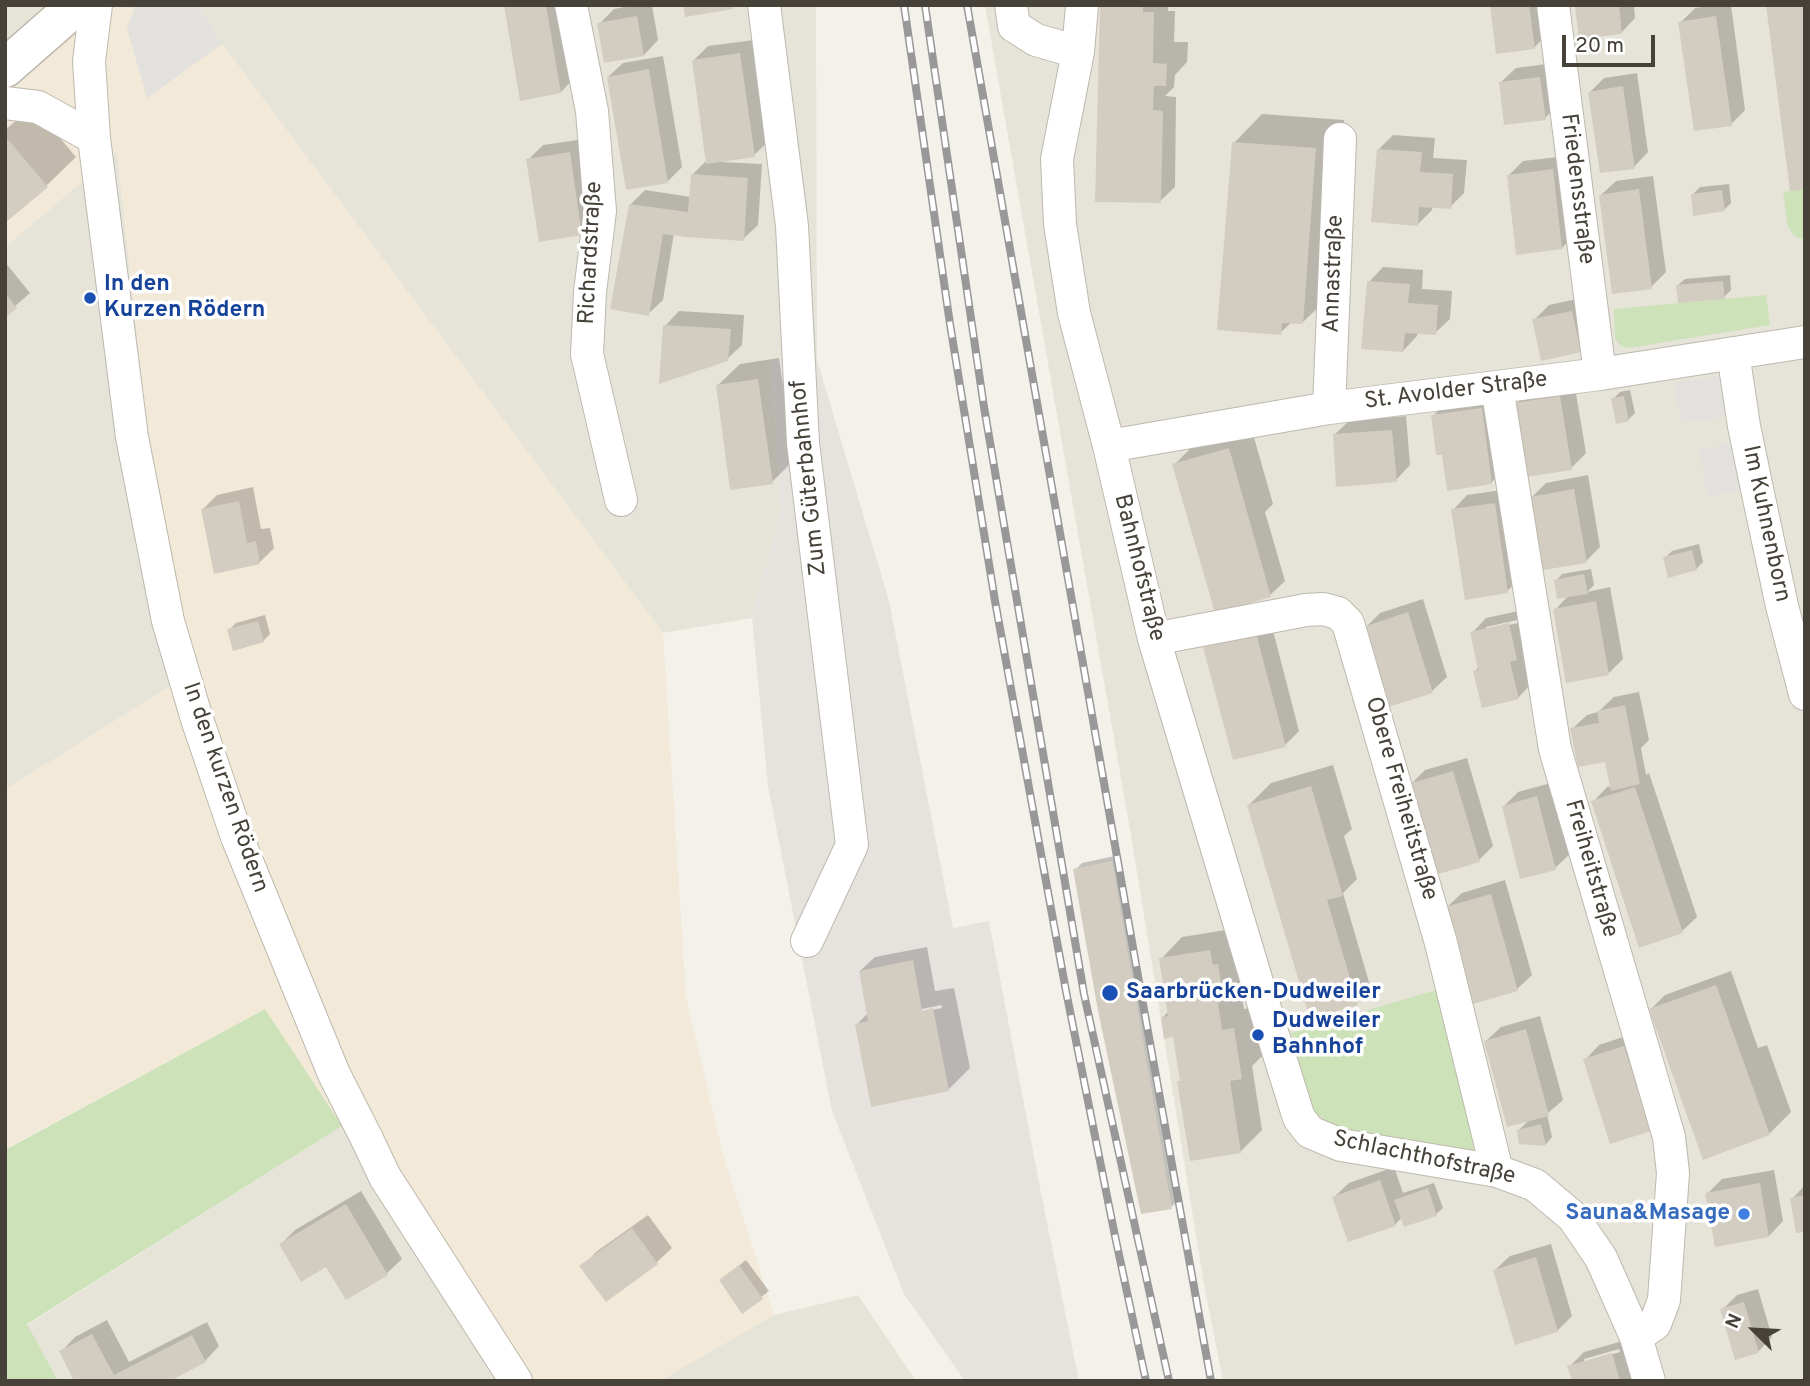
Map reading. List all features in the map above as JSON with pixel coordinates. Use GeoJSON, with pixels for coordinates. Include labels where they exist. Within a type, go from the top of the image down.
{"type":"FeatureCollection","features":[{"type":"Feature","properties":{"kind":"street"},"geometry":{"type":"LineString","coordinates":[[5,68],[76,5]]}},
{"type":"Feature","properties":{"kind":"street","name":"In den kurzen Rödern"},"geometry":{"type":"LineString","coordinates":[[96,5],[89,61],[94,138],[132,437],[168,621],[197,719],[237,836],[334,1073],[385,1177],[516,1381]]}},
{"type":"Feature","properties":{"kind":"street","name":"Richardstraße"},"geometry":{"type":"LineString","coordinates":[[571,5],[593,111],[600,211],[590,292],[587,354],[621,500]]}},
{"type":"Feature","properties":{"kind":"street","name":"Zum Güterbahnhof"},"geometry":{"type":"LineString","coordinates":[[764,5],[792,226],[803,443],[852,845],[807,941]]}},
{"type":"Feature","properties":{"kind":"street"},"geometry":{"type":"LineString","coordinates":[[1011,5],[1014,26],[1036,40],[1078,51]]}},
{"type":"Feature","properties":{"kind":"street","name":"Bahnhofstraße"},"geometry":{"type":"LineString","coordinates":[[1082,5],[1078,51],[1057,159],[1060,225],[1074,313],[1109,446],[1154,639],[1300,1118]]}},
{"type":"Feature","properties":{"kind":"street","name":"Friedensstraße"},"geometry":{"type":"LineString","coordinates":[[1553,5],[1600,373]]}},
{"type":"Feature","properties":{"kind":"street"},"geometry":{"type":"LineString","coordinates":[[5,103],[38,107],[94,138]]}},
{"type":"Feature","properties":{"kind":"street","name":"Annastraße"},"geometry":{"type":"LineString","coordinates":[[1329,408],[1340,139]]}},
{"type":"Feature","properties":{"kind":"street","name":"St. Avolder Straße"},"geometry":{"type":"LineString","coordinates":[[1109,446],[1329,408],[1600,373],[1805,342]]}},
{"type":"Feature","properties":{"kind":"street","name":"Im Kuhnenborn"},"geometry":{"type":"LineString","coordinates":[[1733,352],[1757,489],[1782,606],[1805,695]]}},
{"type":"Feature","properties":{"kind":"street","name":"Freiheitstraße"},"geometry":{"type":"LineString","coordinates":[[1497,387],[1555,749],[1669,1137],[1673,1173],[1664,1300],[1655,1324],[1636,1337]]}},
{"type":"Feature","properties":{"kind":"street","name":"Obere Freiheitstraße"},"geometry":{"type":"LineString","coordinates":[[1154,639],[1306,610],[1323,609],[1338,613],[1348,623],[1441,943],[1497,1171]]}},
{"type":"Feature","properties":{"kind":"street","name":"Schlachthofstraße"},"geometry":{"type":"LineString","coordinates":[[1300,1118],[1310,1132],[1341,1145],[1497,1171],[1535,1185],[1573,1217],[1601,1258],[1636,1337],[1648,1381]]}},
{"type":"Feature","properties":{"kind":"shaded area"},"geometry":{"type":"Polygon","coordinates":[[[5,5],[77,5],[5,68],[5,5]]]}},
{"type":"Feature","properties":{"kind":"shaded area"},"geometry":{"type":"Polygon","coordinates":[[[77,5],[198,5],[222,44],[663,633],[686,997],[723,1154],[774,1315],[659,1381],[508,1381],[265,1009],[5,1149],[5,790],[175,683],[117,152],[5,247],[5,68],[77,5]]]}},
{"type":"Feature","properties":{"kind":"shaded area"},"geometry":{"type":"Polygon","coordinates":[[[136,5],[198,5],[222,44],[147,98],[127,28],[136,5]]]}},
{"type":"Feature","properties":{"kind":"shaded area"},"geometry":{"type":"Polygon","coordinates":[[[198,5],[816,5],[817,360],[772,362],[781,509],[752,618],[663,633],[222,44],[198,5]]]}},
{"type":"Feature","properties":{"kind":"shaded area"},"geometry":{"type":"Polygon","coordinates":[[[985,5],[1805,5],[1805,1381],[1223,1381],[1204,1284],[1131,835],[985,5]]]}},
{"type":"Feature","properties":{"kind":"shaded area"},"geometry":{"type":"Polygon","coordinates":[[[117,152],[175,683],[5,790],[5,247],[117,152]]]}},
{"type":"Feature","properties":{"kind":"shaded area"},"geometry":{"type":"Polygon","coordinates":[[[817,360],[889,601],[953,928],[989,921],[1079,1381],[965,1381],[904,1294],[832,1111],[768,786],[752,618],[781,509],[772,361],[817,360]]]}},
{"type":"Feature","properties":{"kind":"shaded area"},"geometry":{"type":"Polygon","coordinates":[[[1736,374],[1742,414],[1681,423],[1674,383],[1736,374]]]}},
{"type":"Feature","properties":{"kind":"shaded area"},"geometry":{"type":"Polygon","coordinates":[[[1747,442],[1757,489],[1707,496],[1700,449],[1747,442]]]}},
{"type":"Feature","properties":{"kind":"shaded area"},"geometry":{"type":"Polygon","coordinates":[[[342,1126],[508,1381],[58,1381],[27,1325],[342,1126]]]}},
{"type":"Feature","properties":{"kind":"shaded area"},"geometry":{"type":"Polygon","coordinates":[[[858,1295],[916,1381],[659,1381],[774,1315],[858,1295]]]}},
{"type":"Feature","properties":{"kind":"green space"},"geometry":{"type":"Polygon","coordinates":[[[1805,189],[1805,240],[1794,236],[1788,226],[1783,192],[1805,189]]]}},
{"type":"Feature","properties":{"kind":"green space"},"geometry":{"type":"Polygon","coordinates":[[[1766,295],[1770,325],[1629,348],[1621,346],[1615,339],[1614,309],[1766,295]]]}},
{"type":"Feature","properties":{"kind":"green space"},"geometry":{"type":"Polygon","coordinates":[[[1436,990],[1481,1153],[1352,1133],[1328,1123],[1315,1113],[1308,1101],[1291,1033],[1436,990]]]}},
{"type":"Feature","properties":{"kind":"green space"},"geometry":{"type":"Polygon","coordinates":[[[265,1009],[342,1126],[27,1324],[58,1381],[5,1381],[5,1150],[265,1009]]]}},
{"type":"Feature","properties":{"kind":"building"},"geometry":{"type":"Polygon","coordinates":[[[504,5],[546,5],[561,93],[520,101],[504,5]]]}},
{"type":"Feature","properties":{"kind":"building"},"geometry":{"type":"Polygon","coordinates":[[[683,5],[733,5],[733,9],[685,17],[683,5]]]}},
{"type":"Feature","properties":{"kind":"building"},"geometry":{"type":"Polygon","coordinates":[[[1100,5],[1143,5],[1143,12],[1154,12],[1153,63],[1167,64],[1166,86],[1154,86],[1153,110],[1163,111],[1161,203],[1095,202],[1100,5]]]}},
{"type":"Feature","properties":{"kind":"building"},"geometry":{"type":"Polygon","coordinates":[[[1490,5],[1529,5],[1535,49],[1496,54],[1490,5]]]}},
{"type":"Feature","properties":{"kind":"building"},"geometry":{"type":"Polygon","coordinates":[[[1575,5],[1619,5],[1622,34],[1579,39],[1575,5]]]}},
{"type":"Feature","properties":{"kind":"building"},"geometry":{"type":"Polygon","coordinates":[[[1766,5],[1805,5],[1805,189],[1790,191],[1766,5]]]}},
{"type":"Feature","properties":{"kind":"building"},"geometry":{"type":"Polygon","coordinates":[[[637,16],[644,56],[604,63],[597,23],[637,16]]]}},
{"type":"Feature","properties":{"kind":"building"},"geometry":{"type":"Polygon","coordinates":[[[1716,16],[1732,126],[1694,131],[1678,22],[1716,16]]]}},
{"type":"Feature","properties":{"kind":"building"},"geometry":{"type":"Polygon","coordinates":[[[740,53],[755,157],[706,164],[692,60],[740,53]]]}},
{"type":"Feature","properties":{"kind":"building"},"geometry":{"type":"Polygon","coordinates":[[[649,69],[668,183],[626,190],[607,77],[649,69]]]}},
{"type":"Feature","properties":{"kind":"building"},"geometry":{"type":"Polygon","coordinates":[[[1540,77],[1546,120],[1504,125],[1499,82],[1540,77]]]}},
{"type":"Feature","properties":{"kind":"building"},"geometry":{"type":"Polygon","coordinates":[[[1623,86],[1635,169],[1600,173],[1588,92],[1623,86]]]}},
{"type":"Feature","properties":{"kind":"building"},"geometry":{"type":"Polygon","coordinates":[[[5,136],[48,187],[5,223],[5,136]]]}},
{"type":"Feature","properties":{"kind":"building"},"geometry":{"type":"Polygon","coordinates":[[[1232,142],[1316,148],[1303,324],[1282,323],[1281,335],[1217,330],[1232,142]]]}},
{"type":"Feature","properties":{"kind":"building"},"geometry":{"type":"Polygon","coordinates":[[[1377,149],[1422,152],[1420,172],[1453,174],[1451,209],[1419,207],[1418,226],[1371,222],[1377,149]]]}},
{"type":"Feature","properties":{"kind":"building"},"geometry":{"type":"Polygon","coordinates":[[[570,152],[582,235],[539,242],[526,159],[570,152]]]}},
{"type":"Feature","properties":{"kind":"building"},"geometry":{"type":"Polygon","coordinates":[[[1553,169],[1562,249],[1516,255],[1507,175],[1553,169]]]}},
{"type":"Feature","properties":{"kind":"building"},"geometry":{"type":"Polygon","coordinates":[[[691,174],[748,178],[744,241],[663,234],[649,316],[610,309],[629,204],[688,212],[691,174]]]}},
{"type":"Feature","properties":{"kind":"building"},"geometry":{"type":"Polygon","coordinates":[[[1639,189],[1652,289],[1612,294],[1599,195],[1639,189]]]}},
{"type":"Feature","properties":{"kind":"building"},"geometry":{"type":"Polygon","coordinates":[[[1722,190],[1725,211],[1693,216],[1691,194],[1722,190]]]}},
{"type":"Feature","properties":{"kind":"building"},"geometry":{"type":"Polygon","coordinates":[[[1367,281],[1410,284],[1408,303],[1438,305],[1436,335],[1405,333],[1403,352],[1361,349],[1367,281]]]}},
{"type":"Feature","properties":{"kind":"building"},"geometry":{"type":"Polygon","coordinates":[[[1723,281],[1725,299],[1678,303],[1676,285],[1723,281]]]}},
{"type":"Feature","properties":{"kind":"building"},"geometry":{"type":"Polygon","coordinates":[[[5,293],[17,308],[5,318],[5,293]]]}},
{"type":"Feature","properties":{"kind":"building"},"geometry":{"type":"Polygon","coordinates":[[[1572,311],[1581,352],[1541,361],[1532,319],[1572,311]]]}},
{"type":"Feature","properties":{"kind":"building"},"geometry":{"type":"Polygon","coordinates":[[[663,325],[731,329],[728,361],[659,384],[663,325]]]}},
{"type":"Feature","properties":{"kind":"building"},"geometry":{"type":"Polygon","coordinates":[[[758,379],[773,484],[730,490],[716,385],[758,379]]]}},
{"type":"Feature","properties":{"kind":"building"},"geometry":{"type":"Polygon","coordinates":[[[1560,396],[1572,470],[1526,477],[1514,403],[1560,396]]]}},
{"type":"Feature","properties":{"kind":"building"},"geometry":{"type":"Polygon","coordinates":[[[1624,396],[1629,421],[1616,424],[1611,398],[1624,396]]]}},
{"type":"Feature","properties":{"kind":"building"},"geometry":{"type":"Polygon","coordinates":[[[1482,408],[1492,484],[1447,491],[1442,455],[1436,455],[1431,415],[1482,408]]]}},
{"type":"Feature","properties":{"kind":"building"},"geometry":{"type":"Polygon","coordinates":[[[1392,430],[1397,482],[1336,487],[1333,434],[1392,430]]]}},
{"type":"Feature","properties":{"kind":"building"},"geometry":{"type":"Polygon","coordinates":[[[1229,448],[1271,597],[1215,613],[1172,464],[1229,448]]]}},
{"type":"Feature","properties":{"kind":"building"},"geometry":{"type":"Polygon","coordinates":[[[1574,489],[1587,563],[1543,570],[1530,497],[1574,489]]]}},
{"type":"Feature","properties":{"kind":"building"},"geometry":{"type":"Polygon","coordinates":[[[239,501],[247,543],[256,541],[260,564],[214,574],[201,509],[239,501]]]}},
{"type":"Feature","properties":{"kind":"building"},"geometry":{"type":"Polygon","coordinates":[[[1495,503],[1508,593],[1465,600],[1451,509],[1495,503]]]}},
{"type":"Feature","properties":{"kind":"building"},"geometry":{"type":"Polygon","coordinates":[[[1692,550],[1697,570],[1668,578],[1663,557],[1692,550]]]}},
{"type":"Feature","properties":{"kind":"building"},"geometry":{"type":"Polygon","coordinates":[[[1584,574],[1588,594],[1557,599],[1554,580],[1584,574]]]}},
{"type":"Feature","properties":{"kind":"building"},"geometry":{"type":"Polygon","coordinates":[[[1596,601],[1609,675],[1566,683],[1553,609],[1596,601]]]}},
{"type":"Feature","properties":{"kind":"building"},"geometry":{"type":"Polygon","coordinates":[[[1408,612],[1433,693],[1388,707],[1363,627],[1408,612]]]}},
{"type":"Feature","properties":{"kind":"building"},"geometry":{"type":"Polygon","coordinates":[[[258,621],[264,642],[233,651],[227,629],[258,621]]]}},
{"type":"Feature","properties":{"kind":"building"},"geometry":{"type":"Polygon","coordinates":[[[1509,623],[1517,660],[1510,662],[1519,699],[1482,708],[1473,671],[1478,670],[1470,632],[1509,623]]]}},
{"type":"Feature","properties":{"kind":"building"},"geometry":{"type":"Polygon","coordinates":[[[1256,633],[1286,747],[1233,760],[1203,647],[1256,633]]]}},
{"type":"Feature","properties":{"kind":"building"},"geometry":{"type":"Polygon","coordinates":[[[1625,705],[1640,784],[1611,791],[1605,762],[1578,767],[1570,728],[1599,723],[1597,711],[1625,705]]]}},
{"type":"Feature","properties":{"kind":"building"},"geometry":{"type":"Polygon","coordinates":[[[1453,771],[1480,862],[1435,875],[1408,784],[1453,771]]]}},
{"type":"Feature","properties":{"kind":"building"},"geometry":{"type":"Polygon","coordinates":[[[1311,786],[1343,896],[1327,900],[1358,1005],[1310,1019],[1247,805],[1311,786]]]}},
{"type":"Feature","properties":{"kind":"building"},"geometry":{"type":"Polygon","coordinates":[[[1635,787],[1683,933],[1639,948],[1591,801],[1635,787]]]}},
{"type":"Feature","properties":{"kind":"building"},"geometry":{"type":"Polygon","coordinates":[[[1537,796],[1556,870],[1520,879],[1502,806],[1537,796]]]}},
{"type":"Feature","properties":{"kind":"building"},"geometry":{"type":"Polygon","coordinates":[[[1112,861],[1172,1209],[1141,1214],[1098,1011],[1073,869],[1112,861]]]}},
{"type":"Feature","properties":{"kind":"building"},"geometry":{"type":"Polygon","coordinates":[[[1491,894],[1518,991],[1473,1004],[1445,907],[1491,894]]]}},
{"type":"Feature","properties":{"kind":"building"},"geometry":{"type":"Polygon","coordinates":[[[1210,950],[1213,965],[1218,964],[1222,989],[1218,990],[1218,1003],[1222,1030],[1234,1028],[1242,1079],[1230,1081],[1241,1153],[1190,1161],[1173,1037],[1164,1039],[1161,1017],[1168,1016],[1159,958],[1210,950]]]}},
{"type":"Feature","properties":{"kind":"building"},"geometry":{"type":"Polygon","coordinates":[[[913,960],[922,1011],[933,1008],[949,1091],[871,1107],[855,1024],[868,1021],[859,971],[913,960]]]}},
{"type":"Feature","properties":{"kind":"building"},"geometry":{"type":"Polygon","coordinates":[[[1716,985],[1770,1135],[1703,1160],[1649,1009],[1716,985]]]}},
{"type":"Feature","properties":{"kind":"building"},"geometry":{"type":"Polygon","coordinates":[[[1526,1029],[1549,1116],[1507,1127],[1484,1041],[1526,1029]]]}},
{"type":"Feature","properties":{"kind":"building"},"geometry":{"type":"Polygon","coordinates":[[[1624,1046],[1651,1131],[1610,1144],[1583,1059],[1624,1046]]]}},
{"type":"Feature","properties":{"kind":"building"},"geometry":{"type":"Polygon","coordinates":[[[1541,1124],[1546,1146],[1519,1144],[1517,1130],[1541,1124]]]}},
{"type":"Feature","properties":{"kind":"building"},"geometry":{"type":"Polygon","coordinates":[[[1380,1180],[1396,1226],[1348,1242],[1332,1197],[1380,1180]]]}},
{"type":"Feature","properties":{"kind":"building"},"geometry":{"type":"Polygon","coordinates":[[[1760,1183],[1769,1237],[1715,1247],[1705,1193],[1760,1183]]]}},
{"type":"Feature","properties":{"kind":"building"},"geometry":{"type":"Polygon","coordinates":[[[1428,1188],[1437,1216],[1404,1227],[1394,1200],[1428,1188]]]}},
{"type":"Feature","properties":{"kind":"building"},"geometry":{"type":"Polygon","coordinates":[[[1805,1195],[1805,1232],[1796,1233],[1790,1198],[1805,1195]]]}},
{"type":"Feature","properties":{"kind":"building"},"geometry":{"type":"Polygon","coordinates":[[[346,1204],[388,1275],[346,1300],[326,1267],[301,1282],[279,1244],[346,1204]]]}},
{"type":"Feature","properties":{"kind":"building"},"geometry":{"type":"Polygon","coordinates":[[[632,1228],[658,1264],[606,1302],[579,1266],[632,1228]]]}},
{"type":"Feature","properties":{"kind":"building"},"geometry":{"type":"Polygon","coordinates":[[[1536,1257],[1558,1332],[1515,1345],[1493,1270],[1536,1257]]]}},
{"type":"Feature","properties":{"kind":"building"},"geometry":{"type":"Polygon","coordinates":[[[739,1265],[763,1299],[742,1314],[719,1280],[739,1265]]]}},
{"type":"Feature","properties":{"kind":"building"},"geometry":{"type":"Polygon","coordinates":[[[1744,1302],[1759,1353],[1735,1360],[1720,1309],[1744,1302]]]}},
{"type":"Feature","properties":{"kind":"building"},"geometry":{"type":"Polygon","coordinates":[[[92,1334],[114,1375],[192,1335],[206,1362],[170,1381],[74,1381],[59,1351],[92,1334]]]}},
{"type":"Feature","properties":{"kind":"building"},"geometry":{"type":"Polygon","coordinates":[[[1612,1353],[1620,1381],[1572,1381],[1567,1366],[1612,1353]]]}},
{"type":"Feature","properties":{"kind":"railway"},"geometry":{"type":"LineString","coordinates":[[904,5],[950,324],[995,601],[1066,991],[1146,1381]]}},
{"type":"Feature","properties":{"kind":"railway"},"geometry":{"type":"LineString","coordinates":[[925,5],[984,407],[1084,994],[1169,1381]]}},
{"type":"Feature","properties":{"kind":"railway"},"geometry":{"type":"LineString","coordinates":[[967,5],[1211,1381]]}},
{"type":"Feature","properties":{"kind":"place","name":"In den Kurzen Rödern"},"geometry":{"type":"Point","coordinates":[90,298]}},
{"type":"Feature","properties":{"kind":"place","name":"Saarbrücken-Dudweiler"},"geometry":{"type":"Point","coordinates":[1110,993]}},
{"type":"Feature","properties":{"kind":"place","name":"Dudweiler Bahnhof"},"geometry":{"type":"Point","coordinates":[1258,1035]}},
{"type":"Feature","properties":{"kind":"place","name":"Sauna&Masage"},"geometry":{"type":"Point","coordinates":[1744,1214]}}]}
